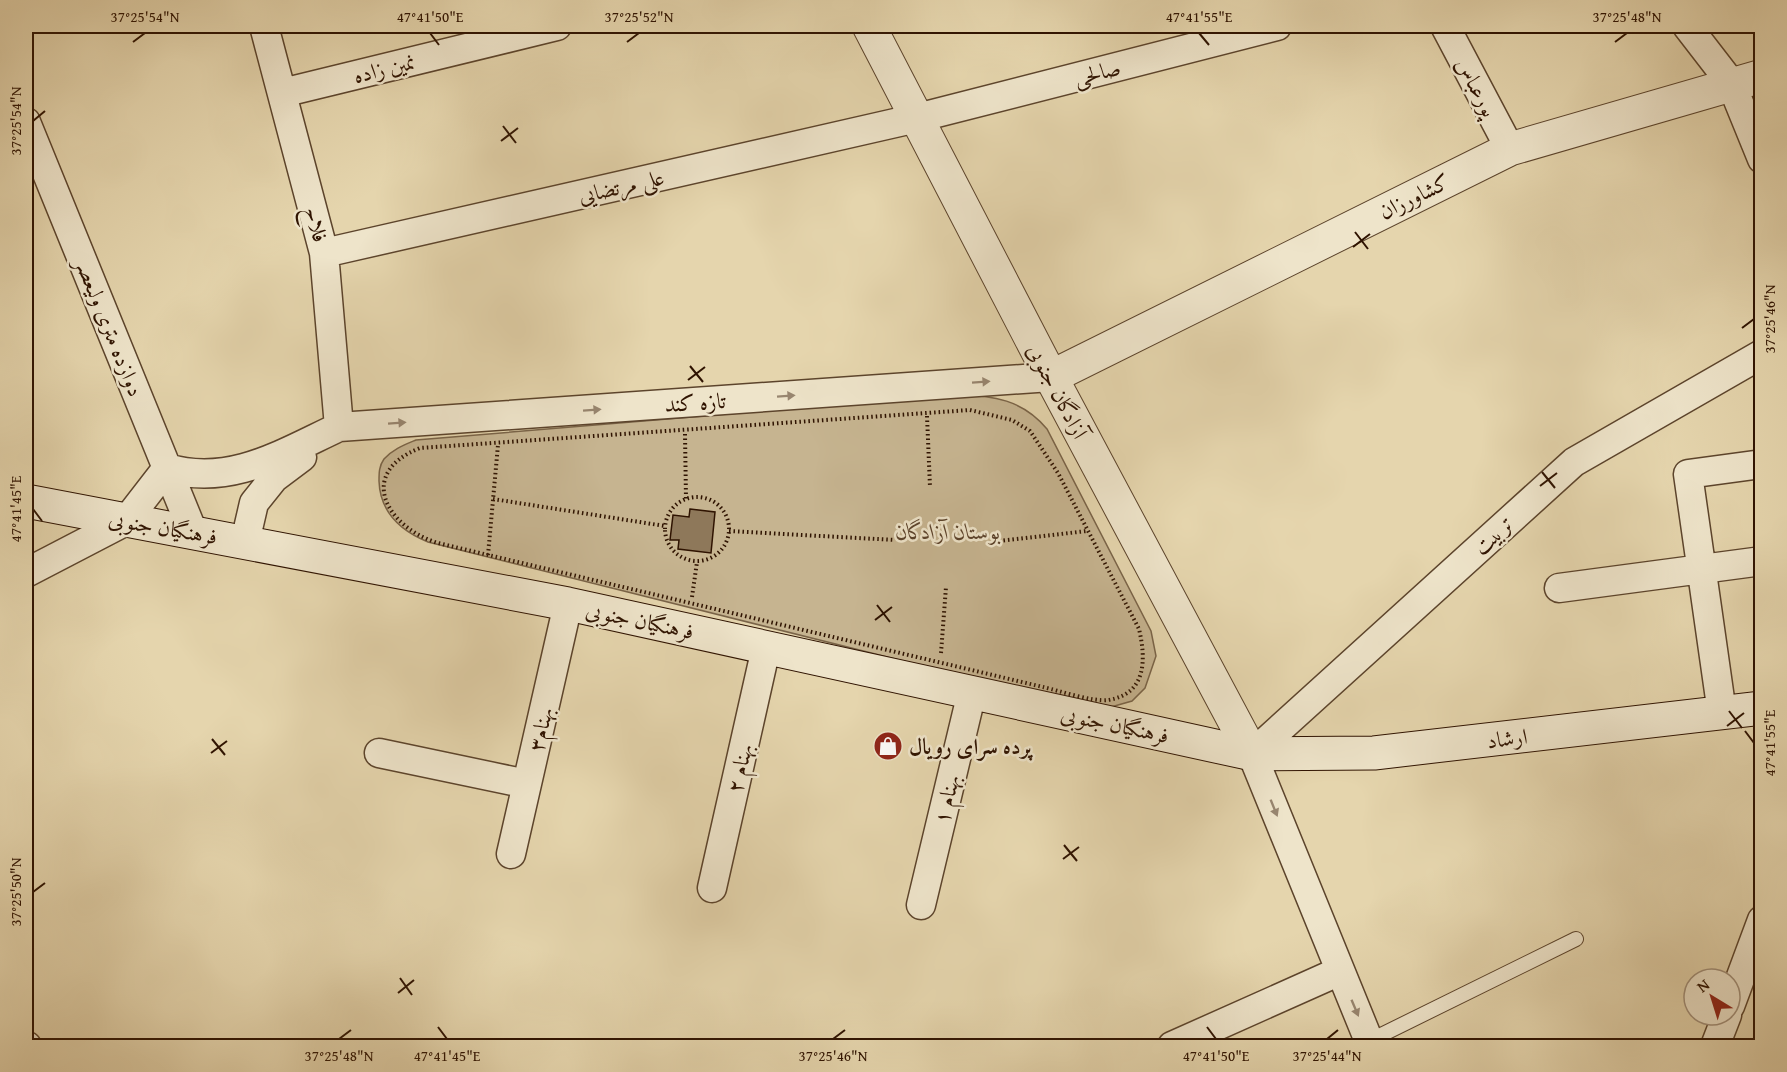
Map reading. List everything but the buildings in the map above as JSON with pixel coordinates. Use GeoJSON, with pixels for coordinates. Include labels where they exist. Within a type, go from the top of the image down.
{"type":"FeatureCollection","features":[{"type":"Feature","properties":{"kind":"main road","name":"آزادگان جنوبی"},"geometry":{"type":"LineString","coordinates":[[869,26],[1051,377],[1252,754]]}},
{"type":"Feature","properties":{"kind":"main road","name":"کشاورزان"},"geometry":{"type":"LineString","coordinates":[[1051,377],[1510,149],[1746,79]]}},
{"type":"Feature","properties":{"kind":"main road","name":"فرهنگیان جنوبی"},"geometry":{"type":"LineString","coordinates":[[26,501],[568,604],[1252,754]]}},
{"type":"Feature","properties":{"kind":"main road","name":"ارشاد"},"geometry":{"type":"LineString","coordinates":[[1252,754],[1374,753],[1761,708]]}},
{"type":"Feature","properties":{"kind":"street","name":"فلاح"},"geometry":{"type":"LineString","coordinates":[[264,26],[324,253],[339,427]]}},
{"type":"Feature","properties":{"kind":"street","name":"نمین زاده"},"geometry":{"type":"LineString","coordinates":[[282,93],[557,26]]}},
{"type":"Feature","properties":{"kind":"street","name":"صالحی"},"geometry":{"type":"LineString","coordinates":[[918,118],[1277,26]]}},
{"type":"Feature","properties":{"kind":"street","name":"پورعباس"},"geometry":{"type":"LineString","coordinates":[[1445,26],[1510,149]]}},
{"type":"Feature","properties":{"kind":"street"},"geometry":{"type":"LineString","coordinates":[[1687,26],[1746,79],[1761,159]]}},
{"type":"Feature","properties":{"kind":"street","name":"علی مرتضایی"},"geometry":{"type":"LineString","coordinates":[[324,253],[918,118]]}},
{"type":"Feature","properties":{"kind":"street","name":"دوازده متری ولیعصر"},"geometry":{"type":"LineString","coordinates":[[26,122],[193,532]]}},
{"type":"Feature","properties":{"kind":"street","name":"تربیت"},"geometry":{"type":"LineString","coordinates":[[1252,754],[1574,462],[1761,354]]}},
{"type":"Feature","properties":{"kind":"street","name":"تازه کند"},"geometry":{"type":"LineString","coordinates":[[339,427],[1051,377]]}},
{"type":"Feature","properties":{"kind":"street"},"geometry":{"type":"LineString","coordinates":[[26,573],[126,521],[167,468],[190,475],[226,473],[260,464],[339,427]]}},
{"type":"Feature","properties":{"kind":"street"},"geometry":{"type":"LineString","coordinates":[[246,542],[254,503],[274,478],[339,427]]}},
{"type":"Feature","properties":{"kind":"street"},"geometry":{"type":"LineString","coordinates":[[1722,713],[1688,474],[1761,465]]}},
{"type":"Feature","properties":{"kind":"street"},"geometry":{"type":"LineString","coordinates":[[1559,588],[1761,561]]}},
{"type":"Feature","properties":{"kind":"street","name":"بهنام۳"},"geometry":{"type":"LineString","coordinates":[[511,854],[568,604]]}},
{"type":"Feature","properties":{"kind":"street","name":"بهنام ۲"},"geometry":{"type":"LineString","coordinates":[[712,888],[766,648]]}},
{"type":"Feature","properties":{"kind":"street","name":"بهنام ۱"},"geometry":{"type":"LineString","coordinates":[[921,905],[972,692]]}},
{"type":"Feature","properties":{"kind":"street"},"geometry":{"type":"LineString","coordinates":[[379,753],[527,784]]}},
{"type":"Feature","properties":{"kind":"street"},"geometry":{"type":"LineString","coordinates":[[1252,754],[1370,1044]]}},
{"type":"Feature","properties":{"kind":"street"},"geometry":{"type":"LineString","coordinates":[[1742,973],[1761,920]]}},
{"type":"Feature","properties":{"kind":"street"},"geometry":{"type":"LineString","coordinates":[[1172,1047],[1340,971]]}},
{"type":"Feature","properties":{"kind":"street"},"geometry":{"type":"LineString","coordinates":[[1715,1047],[1722,1027]]}},
{"type":"Feature","properties":{"kind":"lane"},"geometry":{"type":"LineString","coordinates":[[1370,1044],[1576,939]]}},
{"type":"Feature","properties":{"kind":"path"},"geometry":{"type":"LineString","coordinates":[[969,410],[992,413],[1012,420],[1030,431],[1058,473],[1139,630],[1145,655],[1142,676],[1126,693],[1107,700],[438,543],[414,533],[393,516],[386,505],[384,483],[393,462],[402,455],[420,448],[685,430],[969,410]]}},
{"type":"Feature","properties":{"kind":"path"},"geometry":{"type":"LineString","coordinates":[[927,413],[930,488]]}},
{"type":"Feature","properties":{"kind":"path"},"geometry":{"type":"LineString","coordinates":[[685,430],[686,499]]}},
{"type":"Feature","properties":{"kind":"path"},"geometry":{"type":"LineString","coordinates":[[488,555],[498,442]]}},
{"type":"Feature","properties":{"kind":"path"},"geometry":{"type":"LineString","coordinates":[[493,499],[665,526]]}},
{"type":"Feature","properties":{"kind":"path"},"geometry":{"type":"LineString","coordinates":[[686,499],[707,499],[716,503],[723,511],[729,531],[722,550],[714,556],[697,561],[683,559],[668,544],[665,526],[670,513],[686,499]]}},
{"type":"Feature","properties":{"kind":"path"},"geometry":{"type":"LineString","coordinates":[[729,531],[895,540]]}},
{"type":"Feature","properties":{"kind":"path"},"geometry":{"type":"LineString","coordinates":[[999,541],[1088,531]]}},
{"type":"Feature","properties":{"kind":"path"},"geometry":{"type":"LineString","coordinates":[[691,603],[697,561]]}},
{"type":"Feature","properties":{"kind":"path"},"geometry":{"type":"LineString","coordinates":[[940,662],[946,587]]}},
{"type":"Feature","properties":{"kind":"green space","name":"بوستان آزادگان"},"geometry":{"type":"Polygon","coordinates":[[[957,395],[995,398],[1017,405],[1038,419],[1047,429],[1151,631],[1156,656],[1145,688],[1132,701],[1104,709],[1087,707],[428,542],[409,532],[394,519],[383,502],[380,492],[379,472],[384,459],[395,450],[416,440],[957,395]]]}},
{"type":"Feature","properties":{"kind":"place","name":"پرده سرای رویال"},"geometry":{"type":"Point","coordinates":[888,746]}}]}
